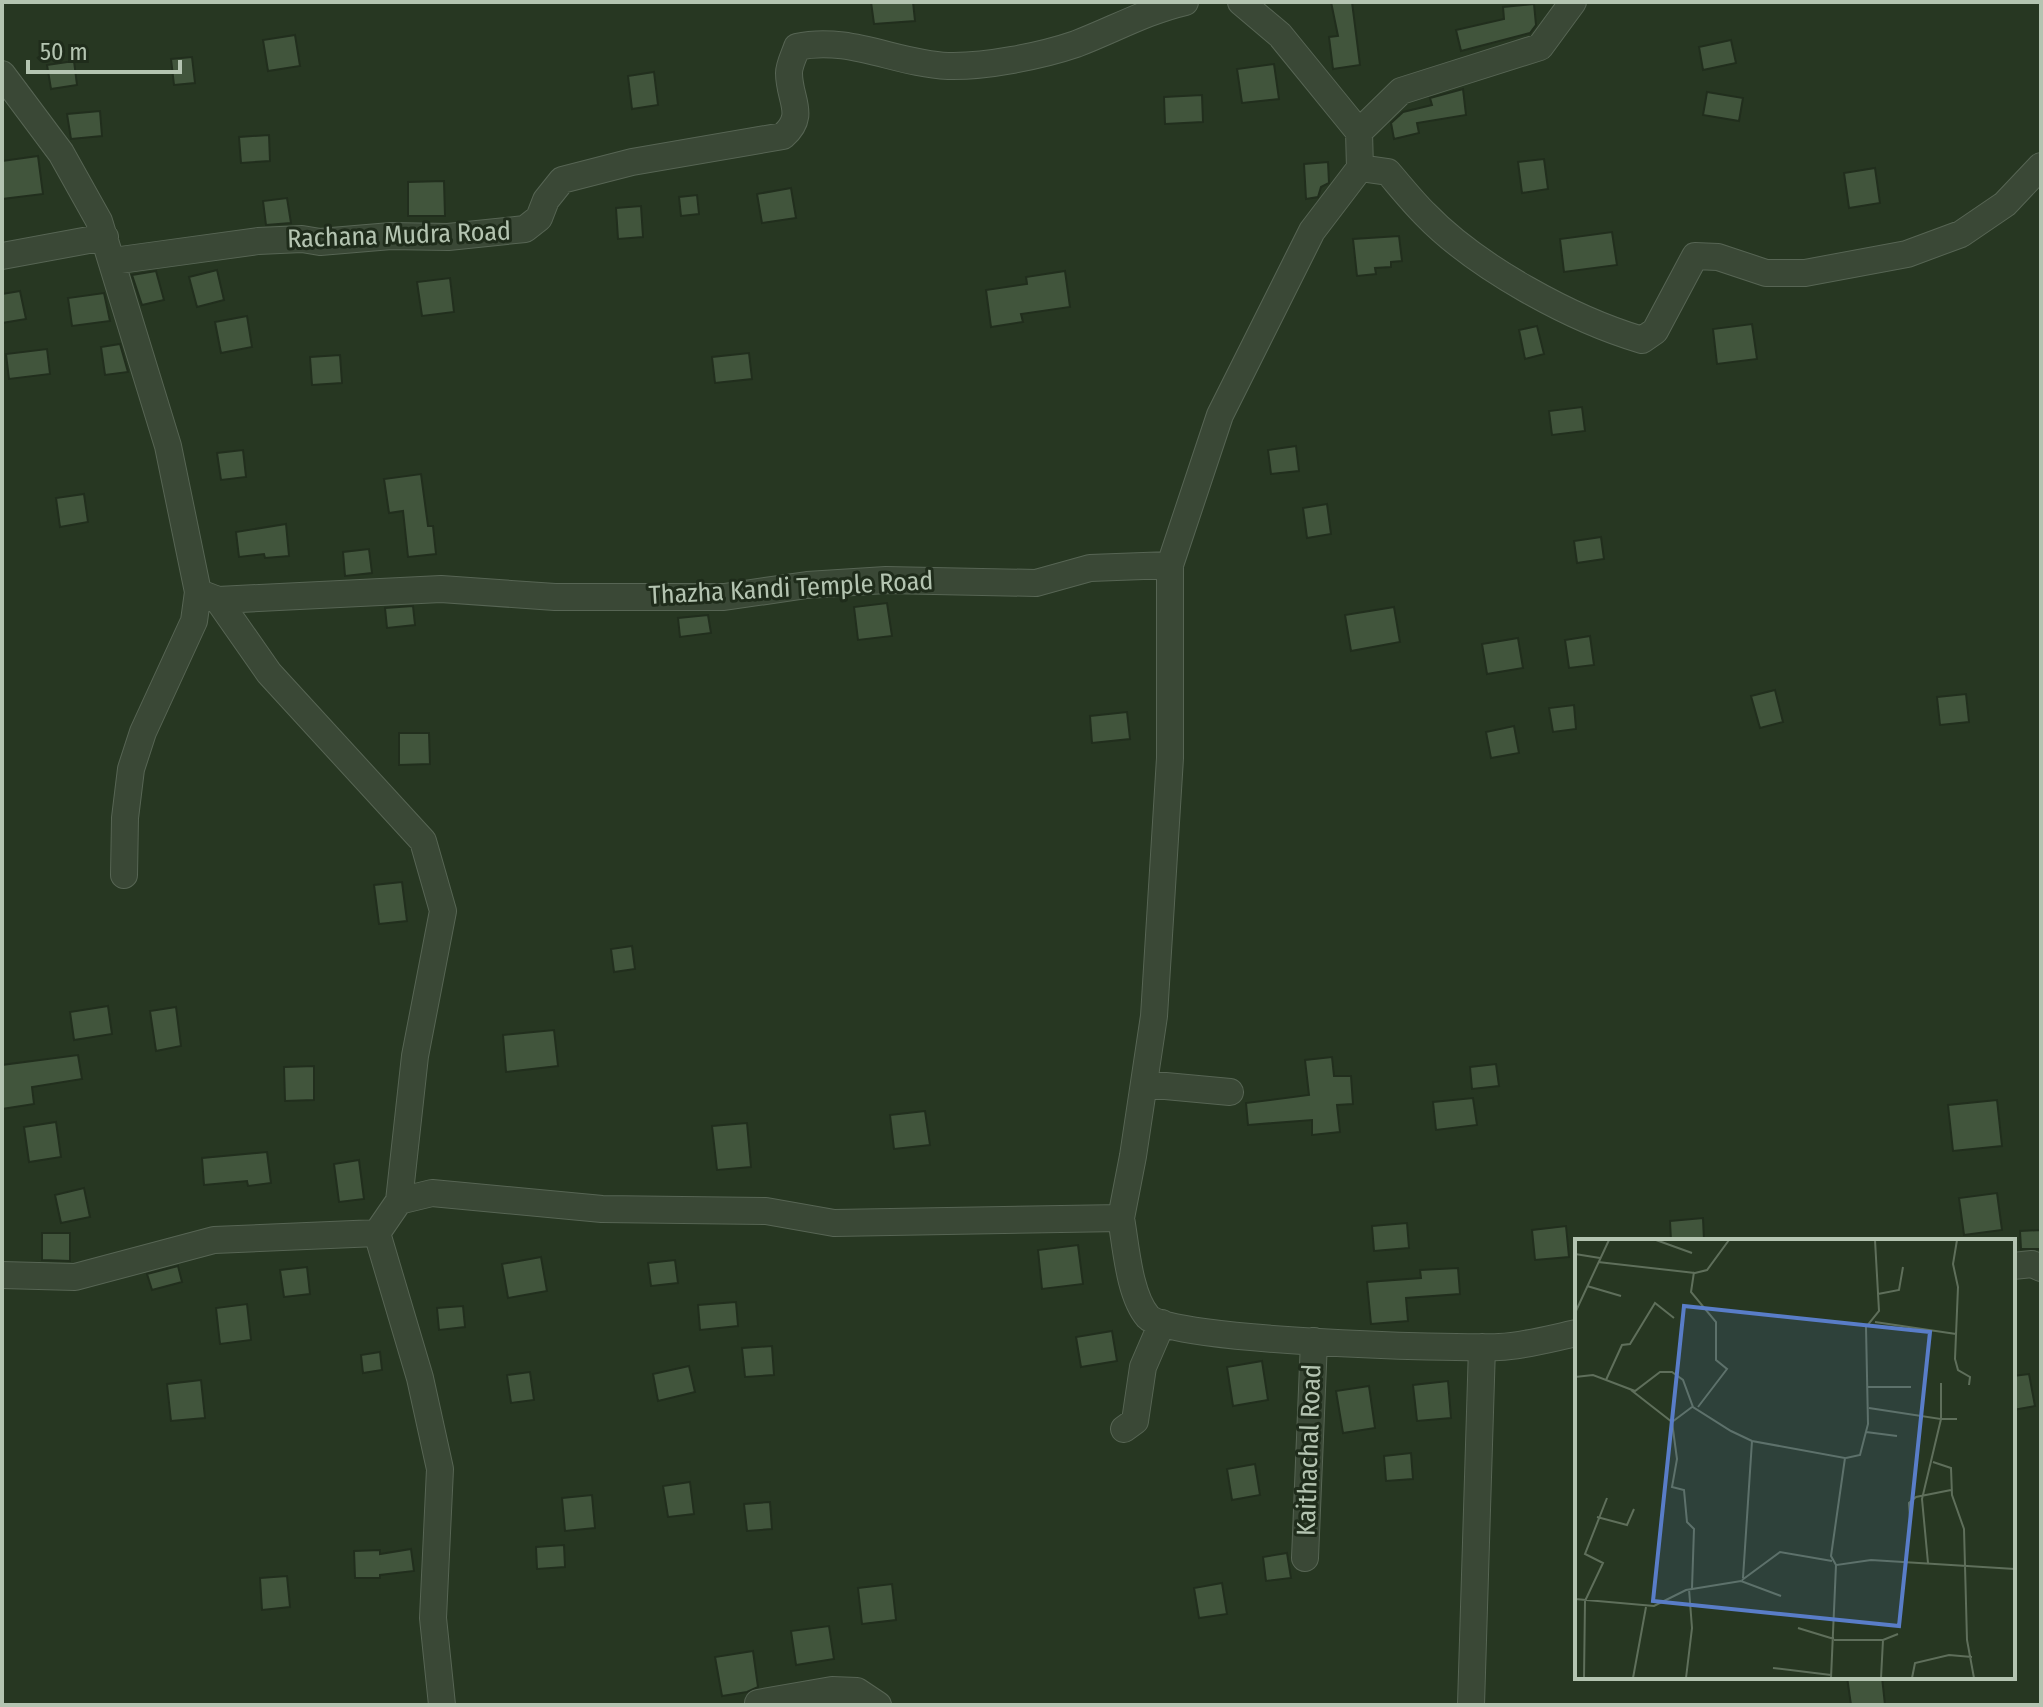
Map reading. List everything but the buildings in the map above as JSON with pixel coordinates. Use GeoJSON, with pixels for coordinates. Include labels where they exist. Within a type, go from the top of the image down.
{"type":"FeatureCollection","features":[{"type":"Feature","properties":{"kind":"street","name":"Rachana Mudra Road"},"geometry":{"type":"LineString","coordinates":[[109,249],[302,239],[320,242],[391,236],[448,237],[525,229],[539,218],[546,200],[562,180],[632,162],[783,136],[794,126],[796,112],[789,70],[797,47],[818,42],[946,66],[993,63],[1073,45],[1158,8],[1185,2]]}},
{"type":"Feature","properties":{"kind":"street"},"geometry":{"type":"LineString","coordinates":[[1241,2],[1280,35],[1359,132],[1360,168],[1312,231],[1220,415],[1170,565],[1170,758],[1154,1016],[1121,1218],[1137,1299],[1150,1320],[1185,1331],[1369,1346],[1502,1347],[1575,1333]]}},
{"type":"Feature","properties":{"kind":"street"},"geometry":{"type":"LineString","coordinates":[[1359,132],[1401,91],[1540,47],[1573,2]]}},
{"type":"Feature","properties":{"kind":"street"},"geometry":{"type":"LineString","coordinates":[[2,74],[61,153],[99,221],[168,446],[208,596],[269,673],[423,841],[443,911],[415,1056],[399,1201],[377,1233]]}},
{"type":"Feature","properties":{"kind":"street"},"geometry":{"type":"LineString","coordinates":[[1360,168],[1388,172],[1426,216],[1488,267],[1558,305],[1642,340],[1655,331],[1695,256],[1718,257],[1766,273],[1805,273],[1907,254],[1961,234],[2005,204],[2041,166]]}},
{"type":"Feature","properties":{"kind":"street"},"geometry":{"type":"LineString","coordinates":[[2,256],[109,249]]}},
{"type":"Feature","properties":{"kind":"street","name":"Thazha Kandi Temple Road"},"geometry":{"type":"LineString","coordinates":[[208,596],[441,589],[555,597],[724,597],[807,585],[886,580],[1036,583],[1090,568],[1170,565]]}},
{"type":"Feature","properties":{"kind":"street"},"geometry":{"type":"LineString","coordinates":[[124,875],[125,818],[131,769],[143,732],[208,596]]}},
{"type":"Feature","properties":{"kind":"street"},"geometry":{"type":"LineString","coordinates":[[1144,1084],[1230,1092]]}},
{"type":"Feature","properties":{"kind":"street"},"geometry":{"type":"LineString","coordinates":[[399,1201],[432,1193],[602,1209],[766,1211],[834,1223],[1121,1218]]}},
{"type":"Feature","properties":{"kind":"street"},"geometry":{"type":"LineString","coordinates":[[2,1275],[75,1277],[214,1240],[377,1233]]}},
{"type":"Feature","properties":{"kind":"street"},"geometry":{"type":"LineString","coordinates":[[377,1233],[420,1378],[440,1469],[433,1618],[442,1705]]}},
{"type":"Feature","properties":{"kind":"street"},"geometry":{"type":"LineString","coordinates":[[2015,1266],[2032,1264],[2041,1268]]}},
{"type":"Feature","properties":{"kind":"street"},"geometry":{"type":"LineString","coordinates":[[1124,1429],[1135,1421],[1143,1367],[1162,1323]]}},
{"type":"Feature","properties":{"kind":"street","name":"Kaithachal Road"},"geometry":{"type":"LineString","coordinates":[[1305,1558],[1314,1341]]}},
{"type":"Feature","properties":{"kind":"street"},"geometry":{"type":"LineString","coordinates":[[1471,1705],[1482,1347]]}},
{"type":"Feature","properties":{"kind":"street"},"geometry":{"type":"LineString","coordinates":[[758,1703],[832,1690],[857,1691],[878,1705]]}}]}
